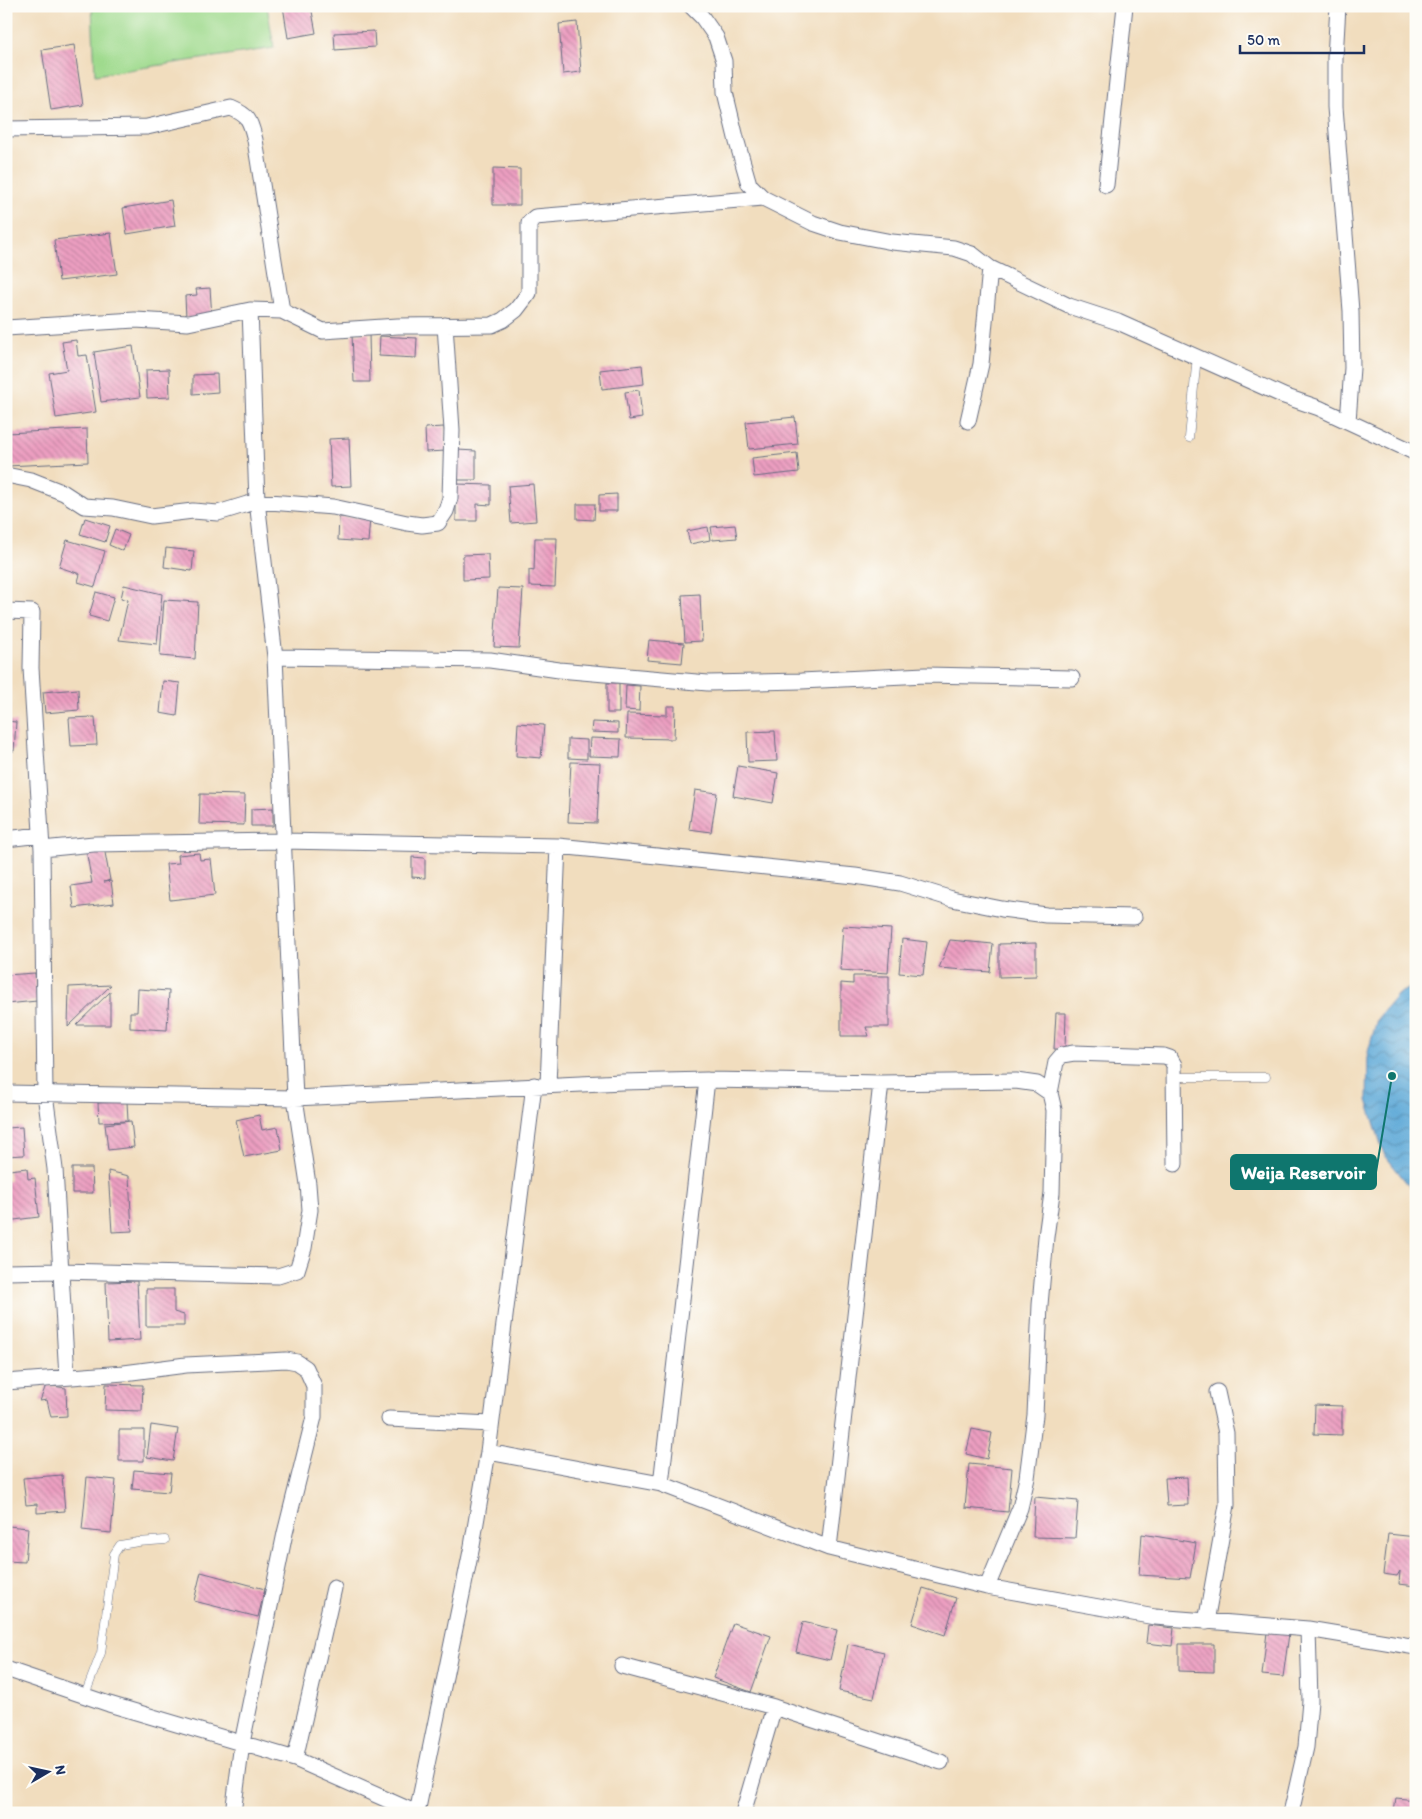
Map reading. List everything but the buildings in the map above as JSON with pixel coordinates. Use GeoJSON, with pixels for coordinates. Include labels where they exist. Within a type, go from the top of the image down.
{"type":"FeatureCollection","features":[{"type":"Feature","properties":{"kind":"street"},"geometry":{"type":"LineString","coordinates":[[691,6],[702,17],[716,37],[724,61],[725,92],[749,184],[763,198],[813,223],[840,232],[892,242],[954,248],[972,254],[990,268],[1069,306],[1118,322],[1284,396],[1319,408],[1416,453]]}},
{"type":"Feature","properties":{"kind":"street"},"geometry":{"type":"LineString","coordinates":[[1106,185],[1125,6]]}},
{"type":"Feature","properties":{"kind":"street"},"geometry":{"type":"LineString","coordinates":[[1338,6],[1335,107],[1351,311],[1352,368],[1348,422]]}},
{"type":"Feature","properties":{"kind":"street"},"geometry":{"type":"LineString","coordinates":[[6,129],[147,127],[231,108],[243,113],[251,122],[255,140],[282,311]]}},
{"type":"Feature","properties":{"kind":"street"},"geometry":{"type":"LineString","coordinates":[[6,328],[135,320],[188,323],[250,310],[282,311],[323,331],[398,326],[492,325],[503,320],[516,310],[529,292],[529,223],[535,217],[763,198]]}},
{"type":"Feature","properties":{"kind":"street"},"geometry":{"type":"LineString","coordinates":[[968,421],[981,364],[990,268]]}},
{"type":"Feature","properties":{"kind":"street"},"geometry":{"type":"LineString","coordinates":[[6,1272],[60,1271],[278,1276],[297,1270],[304,1248],[310,1210],[295,1098],[275,657],[257,501],[250,310]]}},
{"type":"Feature","properties":{"kind":"street"},"geometry":{"type":"LineString","coordinates":[[6,475],[31,480],[64,493],[84,506],[113,508],[151,516],[193,511],[218,513],[257,501],[333,507],[422,525],[438,523],[446,512],[450,498],[452,430],[445,326]]}},
{"type":"Feature","properties":{"kind":"street"},"geometry":{"type":"LineString","coordinates":[[6,611],[32,612],[31,668],[41,842],[45,1094],[55,1169],[67,1378]]}},
{"type":"Feature","properties":{"kind":"street"},"geometry":{"type":"LineString","coordinates":[[275,657],[490,660],[559,670],[708,683],[925,675],[1072,678]]}},
{"type":"Feature","properties":{"kind":"street"},"geometry":{"type":"LineString","coordinates":[[6,839],[94,844],[282,841],[558,846],[855,876],[900,883],[960,900],[1002,909],[1046,914],[1134,917]]}},
{"type":"Feature","properties":{"kind":"street"},"geometry":{"type":"LineString","coordinates":[[6,1669],[84,1695],[295,1759],[417,1813],[472,1546],[488,1452],[541,1085],[558,846]]}},
{"type":"Feature","properties":{"kind":"street"},"geometry":{"type":"LineString","coordinates":[[987,1587],[1020,1508],[1031,1452],[1042,1286],[1052,1193],[1054,1110],[1050,1093],[1056,1062],[1062,1055],[1074,1053],[1164,1056],[1170,1058],[1174,1065],[1175,1164]]}},
{"type":"Feature","properties":{"kind":"street"},"geometry":{"type":"LineString","coordinates":[[6,1093],[295,1098],[541,1085],[706,1080],[881,1083],[1016,1081],[1037,1084],[1050,1093]]}},
{"type":"Feature","properties":{"kind":"street"},"geometry":{"type":"LineString","coordinates":[[661,1484],[706,1080]]}},
{"type":"Feature","properties":{"kind":"street"},"geometry":{"type":"LineString","coordinates":[[829,1548],[881,1083]]}},
{"type":"Feature","properties":{"kind":"street"},"geometry":{"type":"LineString","coordinates":[[6,1382],[124,1373],[186,1364],[286,1360],[297,1362],[306,1368],[314,1386],[314,1417],[285,1533],[242,1743],[233,1813]]}},
{"type":"Feature","properties":{"kind":"street"},"geometry":{"type":"LineString","coordinates":[[1206,1622],[1227,1505],[1226,1433],[1217,1392]]}},
{"type":"Feature","properties":{"kind":"street"},"geometry":{"type":"LineString","coordinates":[[389,1419],[491,1424]]}},
{"type":"Feature","properties":{"kind":"street"},"geometry":{"type":"LineString","coordinates":[[488,1452],[661,1484],[829,1548],[987,1587],[1155,1617],[1308,1629],[1416,1647]]}},
{"type":"Feature","properties":{"kind":"street"},"geometry":{"type":"LineString","coordinates":[[295,1759],[334,1588]]}},
{"type":"Feature","properties":{"kind":"street"},"geometry":{"type":"LineString","coordinates":[[1291,1813],[1306,1747],[1309,1719],[1308,1629]]}},
{"type":"Feature","properties":{"kind":"street"},"geometry":{"type":"LineString","coordinates":[[622,1666],[774,1707],[941,1762]]}},
{"type":"Feature","properties":{"kind":"street"},"geometry":{"type":"LineString","coordinates":[[743,1813],[774,1707]]}},
{"type":"Feature","properties":{"kind":"lane"},"geometry":{"type":"LineString","coordinates":[[1189,438],[1197,356]]}},
{"type":"Feature","properties":{"kind":"lane"},"geometry":{"type":"LineString","coordinates":[[1174,1078],[1266,1078]]}},
{"type":"Feature","properties":{"kind":"lane"},"geometry":{"type":"LineString","coordinates":[[84,1695],[100,1653],[114,1554],[120,1545],[165,1540]]}},
{"type":"Feature","properties":{"kind":"green space"},"geometry":{"type":"Polygon","coordinates":[[[92,6],[267,6],[274,48],[95,75],[92,6]]]}},
{"type":"Feature","properties":{"kind":"water"},"geometry":{"type":"Polygon","coordinates":[[[1416,984],[1416,1195],[1384,1154],[1367,1100],[1368,1052],[1377,1019],[1398,994],[1416,984]]]}},
{"type":"Feature","properties":{"kind":"place","name":"Weija Reservoir"},"geometry":{"type":"Point","coordinates":[1392,1076]}}]}
